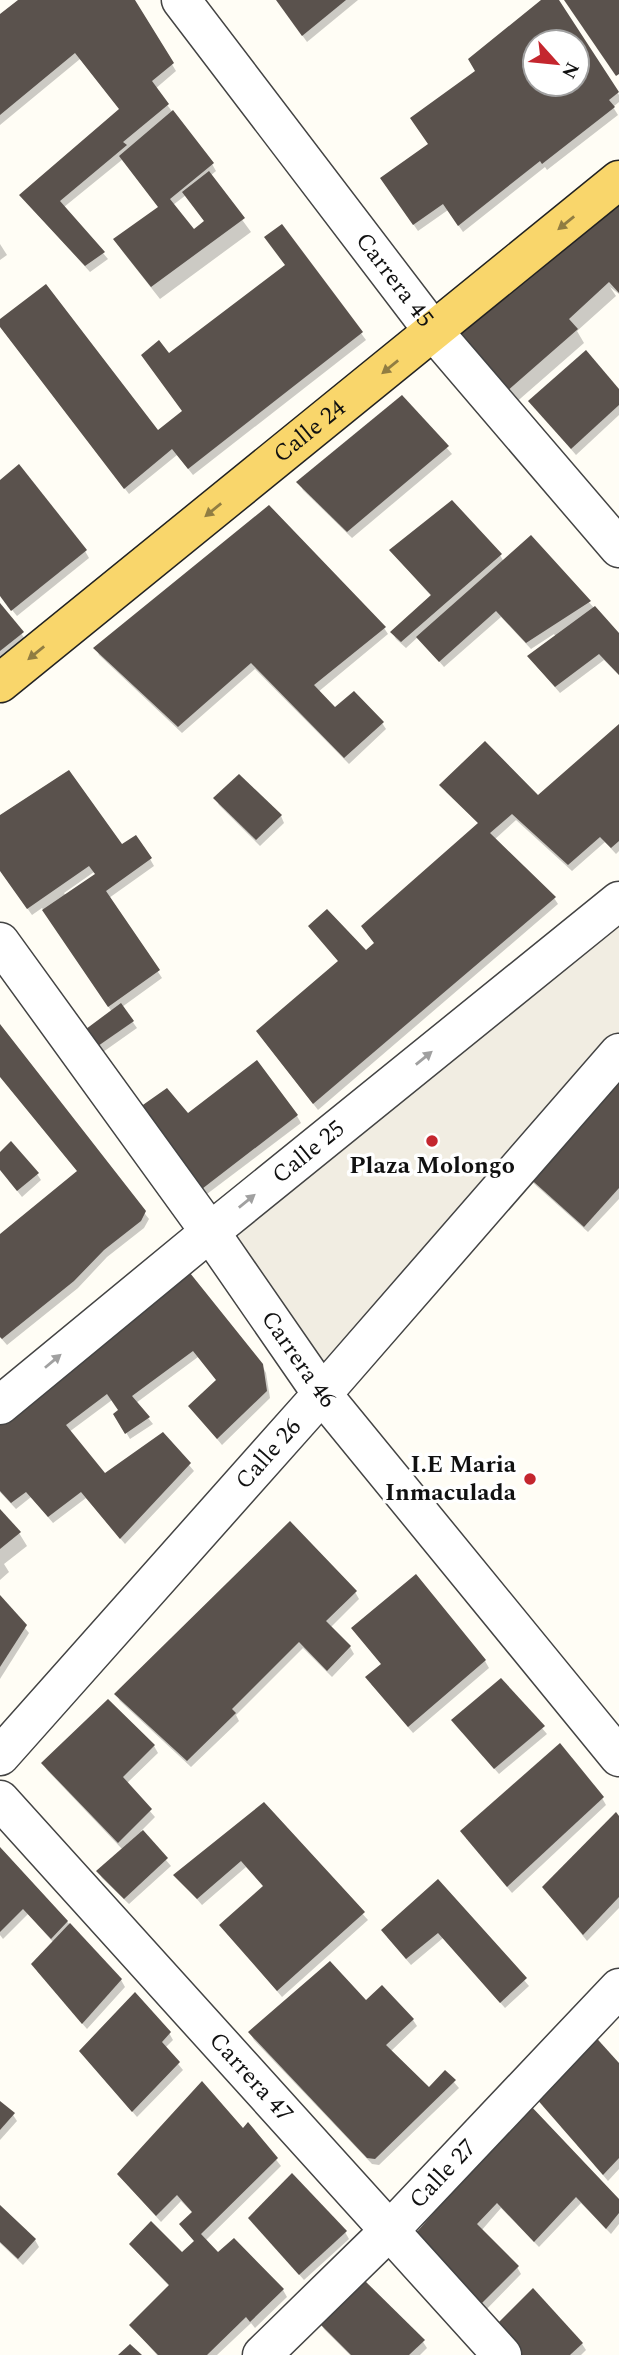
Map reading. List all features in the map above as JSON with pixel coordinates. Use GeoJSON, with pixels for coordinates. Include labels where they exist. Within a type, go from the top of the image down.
{"type":"FeatureCollection","features":[{"type":"Feature","properties":{"kind":"main road","name":"Calle 24"},"geometry":{"type":"LineString","coordinates":[[0,683],[619,180]]}},
{"type":"Feature","properties":{"kind":"street","name":"Carrera 45"},"geometry":{"type":"LineString","coordinates":[[181,0],[434,332],[619,548]]}},
{"type":"Feature","properties":{"kind":"street","name":"Calle 25"},"geometry":{"type":"LineString","coordinates":[[0,1405],[619,901]]}},
{"type":"Feature","properties":{"kind":"street","name":"Carrera 46"},"geometry":{"type":"LineString","coordinates":[[0,942],[210,1232],[323,1394],[619,1757]]}},
{"type":"Feature","properties":{"kind":"street","name":"Calle 26"},"geometry":{"type":"LineString","coordinates":[[0,1756],[323,1394],[619,1053]]}},
{"type":"Feature","properties":{"kind":"street","name":"Carrera 47"},"geometry":{"type":"LineString","coordinates":[[0,1800],[502,2355]]}},
{"type":"Feature","properties":{"kind":"street","name":"Calle 27"},"geometry":{"type":"LineString","coordinates":[[262,2355],[389,2231],[619,1988]]}},
{"type":"Feature","properties":{"kind":"shaded area","name":"Plaza Molongo"},"geometry":{"type":"Polygon","coordinates":[[[619,903],[619,1050],[323,1391],[212,1232],[619,903]]]}},
{"type":"Feature","properties":{"kind":"building"},"geometry":{"type":"Polygon","coordinates":[[[18,0],[135,0],[174,63],[152,81],[169,104],[123,142],[127,145],[60,201],[105,252],[85,266],[19,195],[119,109],[75,53],[0,115],[0,14],[18,0]]]}},
{"type":"Feature","properties":{"kind":"building"},"geometry":{"type":"Polygon","coordinates":[[[276,0],[346,0],[302,36],[276,0]]]}},
{"type":"Feature","properties":{"kind":"building"},"geometry":{"type":"Polygon","coordinates":[[[541,0],[559,0],[577,28],[521,28],[521,98],[591,98],[591,49],[619,92],[609,100],[615,107],[542,164],[540,161],[458,226],[443,204],[413,225],[380,178],[428,144],[410,118],[475,71],[468,59],[541,0]]]}},
{"type":"Feature","properties":{"kind":"building"},"geometry":{"type":"Polygon","coordinates":[[[564,0],[619,0],[619,74],[616,76],[591,39],[591,28],[583,28],[564,0]]]}},
{"type":"Feature","properties":{"kind":"building"},"geometry":{"type":"Polygon","coordinates":[[[173,110],[214,163],[170,199],[194,229],[204,221],[182,192],[209,171],[245,218],[151,287],[113,239],[158,207],[119,156],[173,110]]]}},
{"type":"Feature","properties":{"kind":"building"},"geometry":{"type":"Polygon","coordinates":[[[619,198],[619,293],[609,282],[569,319],[578,329],[505,393],[455,337],[619,198]]]}},
{"type":"Feature","properties":{"kind":"building"},"geometry":{"type":"Polygon","coordinates":[[[282,224],[363,332],[188,469],[172,449],[124,489],[0,327],[0,319],[46,284],[158,430],[182,411],[141,355],[159,340],[169,353],[285,265],[264,237],[282,224]]]}},
{"type":"Feature","properties":{"kind":"building"},"geometry":{"type":"Polygon","coordinates":[[[586,350],[619,389],[619,405],[571,449],[528,401],[586,350]]]}},
{"type":"Feature","properties":{"kind":"building"},"geometry":{"type":"Polygon","coordinates":[[[402,395],[449,446],[347,532],[296,482],[402,395]]]}},
{"type":"Feature","properties":{"kind":"building"},"geometry":{"type":"Polygon","coordinates":[[[19,464],[87,550],[11,611],[0,596],[0,480],[19,464]]]}},
{"type":"Feature","properties":{"kind":"building"},"geometry":{"type":"Polygon","coordinates":[[[452,500],[502,554],[401,642],[390,632],[431,595],[389,550],[452,500]]]}},
{"type":"Feature","properties":{"kind":"building"},"geometry":{"type":"Polygon","coordinates":[[[269,505],[386,627],[314,685],[335,707],[354,691],[384,722],[344,758],[251,663],[178,727],[93,648],[269,505]]]}},
{"type":"Feature","properties":{"kind":"building"},"geometry":{"type":"Polygon","coordinates":[[[531,535],[591,601],[526,643],[496,611],[439,662],[416,637],[531,535]]]}},
{"type":"Feature","properties":{"kind":"building"},"geometry":{"type":"Polygon","coordinates":[[[0,603],[24,632],[0,651],[0,603]]]}},
{"type":"Feature","properties":{"kind":"building"},"geometry":{"type":"Polygon","coordinates":[[[595,606],[619,633],[619,675],[599,654],[555,687],[527,656],[595,606]]]}},
{"type":"Feature","properties":{"kind":"building"},"geometry":{"type":"Polygon","coordinates":[[[619,724],[619,841],[611,848],[600,837],[568,865],[512,814],[490,833],[556,897],[313,1104],[256,1031],[338,961],[308,926],[327,909],[366,950],[374,943],[361,926],[478,823],[439,785],[485,741],[538,795],[619,724]]]}},
{"type":"Feature","properties":{"kind":"building"},"geometry":{"type":"Polygon","coordinates":[[[69,770],[122,844],[136,835],[152,858],[106,891],[160,970],[108,1007],[42,910],[95,874],[89,866],[27,909],[0,871],[0,815],[69,770]]]}},
{"type":"Feature","properties":{"kind":"building"},"geometry":{"type":"Polygon","coordinates":[[[239,774],[282,815],[256,840],[213,798],[239,774]]]}},
{"type":"Feature","properties":{"kind":"building"},"geometry":{"type":"Polygon","coordinates":[[[121,1003],[134,1021],[98,1046],[86,1029],[121,1003]]]}},
{"type":"Feature","properties":{"kind":"building"},"geometry":{"type":"Polygon","coordinates":[[[0,1024],[146,1211],[141,1221],[104,1250],[74,1281],[2,1339],[0,1234],[77,1171],[0,1077],[0,1024]]]}},
{"type":"Feature","properties":{"kind":"building"},"geometry":{"type":"Polygon","coordinates":[[[257,1060],[298,1115],[198,1192],[140,1107],[167,1088],[188,1113],[257,1060]]]}},
{"type":"Feature","properties":{"kind":"building"},"geometry":{"type":"Polygon","coordinates":[[[619,1065],[619,1188],[584,1227],[525,1174],[619,1065]]]}},
{"type":"Feature","properties":{"kind":"building"},"geometry":{"type":"Polygon","coordinates":[[[11,1141],[39,1173],[17,1191],[0,1170],[0,1152],[11,1141]]]}},
{"type":"Feature","properties":{"kind":"building"},"geometry":{"type":"Polygon","coordinates":[[[186,1268],[263,1364],[267,1391],[217,1439],[188,1406],[216,1380],[193,1351],[132,1396],[150,1417],[125,1434],[113,1414],[118,1410],[107,1394],[66,1425],[105,1473],[163,1432],[191,1463],[120,1539],[81,1492],[48,1517],[26,1492],[11,1503],[0,1491],[0,1413],[186,1268]]]}},
{"type":"Feature","properties":{"kind":"building"},"geometry":{"type":"Polygon","coordinates":[[[0,1509],[21,1532],[0,1549],[0,1509]]]}},
{"type":"Feature","properties":{"kind":"building"},"geometry":{"type":"Polygon","coordinates":[[[290,1521],[357,1591],[326,1621],[351,1646],[327,1671],[299,1642],[232,1709],[236,1713],[187,1761],[114,1694],[290,1521]]]}},
{"type":"Feature","properties":{"kind":"building"},"geometry":{"type":"Polygon","coordinates":[[[416,1574],[486,1660],[408,1727],[365,1677],[381,1664],[351,1628],[416,1574]]]}},
{"type":"Feature","properties":{"kind":"building"},"geometry":{"type":"Polygon","coordinates":[[[0,1595],[27,1625],[0,1667],[0,1595]]]}},
{"type":"Feature","properties":{"kind":"building"},"geometry":{"type":"Polygon","coordinates":[[[501,1678],[545,1726],[494,1769],[451,1720],[501,1678]]]}},
{"type":"Feature","properties":{"kind":"building"},"geometry":{"type":"Polygon","coordinates":[[[108,1699],[155,1745],[123,1777],[152,1809],[118,1843],[41,1763],[108,1699]]]}},
{"type":"Feature","properties":{"kind":"building"},"geometry":{"type":"Polygon","coordinates":[[[560,1743],[604,1797],[507,1887],[460,1831],[560,1743]]]}},
{"type":"Feature","properties":{"kind":"building"},"geometry":{"type":"Polygon","coordinates":[[[264,1802],[365,1912],[277,1991],[219,1925],[263,1886],[241,1861],[197,1899],[173,1875],[264,1802]]]}},
{"type":"Feature","properties":{"kind":"building"},"geometry":{"type":"Polygon","coordinates":[[[616,1812],[619,1816],[619,1897],[583,1935],[542,1887],[616,1812]]]}},
{"type":"Feature","properties":{"kind":"building"},"geometry":{"type":"Polygon","coordinates":[[[143,1830],[168,1858],[124,1899],[96,1871],[143,1830]]]}},
{"type":"Feature","properties":{"kind":"building"},"geometry":{"type":"Polygon","coordinates":[[[0,1847],[68,1921],[51,1939],[23,1909],[0,1932],[0,1847]]]}},
{"type":"Feature","properties":{"kind":"building"},"geometry":{"type":"Polygon","coordinates":[[[438,1879],[527,1978],[500,2003],[438,1933],[406,1959],[381,1930],[438,1879]]]}},
{"type":"Feature","properties":{"kind":"building"},"geometry":{"type":"Polygon","coordinates":[[[70,1923],[122,1979],[82,2024],[31,1964],[70,1923]]]}},
{"type":"Feature","properties":{"kind":"building"},"geometry":{"type":"Polygon","coordinates":[[[330,1961],[366,2000],[382,1985],[414,2019],[386,2045],[429,2087],[445,2070],[456,2080],[375,2159],[367,2158],[248,2032],[330,1961]]]}},
{"type":"Feature","properties":{"kind":"building"},"geometry":{"type":"Polygon","coordinates":[[[135,1992],[171,2032],[162,2042],[180,2062],[132,2112],[79,2051],[135,1992]]]}},
{"type":"Feature","properties":{"kind":"building"},"geometry":{"type":"Polygon","coordinates":[[[591,2032],[619,2063],[619,2158],[603,2175],[535,2097],[591,2032]]]}},
{"type":"Feature","properties":{"kind":"building"},"geometry":{"type":"Polygon","coordinates":[[[202,2081],[243,2128],[248,2122],[278,2158],[201,2234],[218,2252],[234,2238],[284,2289],[250,2322],[246,2317],[207,2355],[158,2355],[129,2325],[169,2285],[129,2244],[151,2221],[182,2252],[194,2241],[179,2224],[192,2212],[177,2195],[156,2216],[117,2174],[202,2081]]]}},
{"type":"Feature","properties":{"kind":"building"},"geometry":{"type":"Polygon","coordinates":[[[0,2101],[15,2113],[0,2130],[0,2101]]]}},
{"type":"Feature","properties":{"kind":"building"},"geometry":{"type":"Polygon","coordinates":[[[529,2104],[619,2199],[619,2213],[606,2229],[576,2197],[534,2242],[497,2203],[477,2224],[519,2266],[474,2311],[408,2242],[529,2104]]]}},
{"type":"Feature","properties":{"kind":"building"},"geometry":{"type":"Polygon","coordinates":[[[292,2173],[347,2231],[299,2275],[248,2218],[292,2173]]]}},
{"type":"Feature","properties":{"kind":"building"},"geometry":{"type":"Polygon","coordinates":[[[0,2205],[36,2239],[18,2259],[0,2242],[0,2205]]]}},
{"type":"Feature","properties":{"kind":"building"},"geometry":{"type":"Polygon","coordinates":[[[362,2278],[425,2340],[409,2355],[351,2355],[318,2322],[362,2278]]]}},
{"type":"Feature","properties":{"kind":"building"},"geometry":{"type":"Polygon","coordinates":[[[533,2288],[583,2343],[570,2355],[517,2355],[492,2329],[533,2288]]]}},
{"type":"Feature","properties":{"kind":"building"},"geometry":{"type":"Polygon","coordinates":[[[130,2344],[142,2355],[118,2355],[130,2344]]]}},
{"type":"Feature","properties":{"kind":"place","name":"Plaza Molongo"},"geometry":{"type":"Point","coordinates":[432,1141]}},
{"type":"Feature","properties":{"kind":"place","name":"I.E Maria Inmaculada"},"geometry":{"type":"Point","coordinates":[530,1479]}}]}
